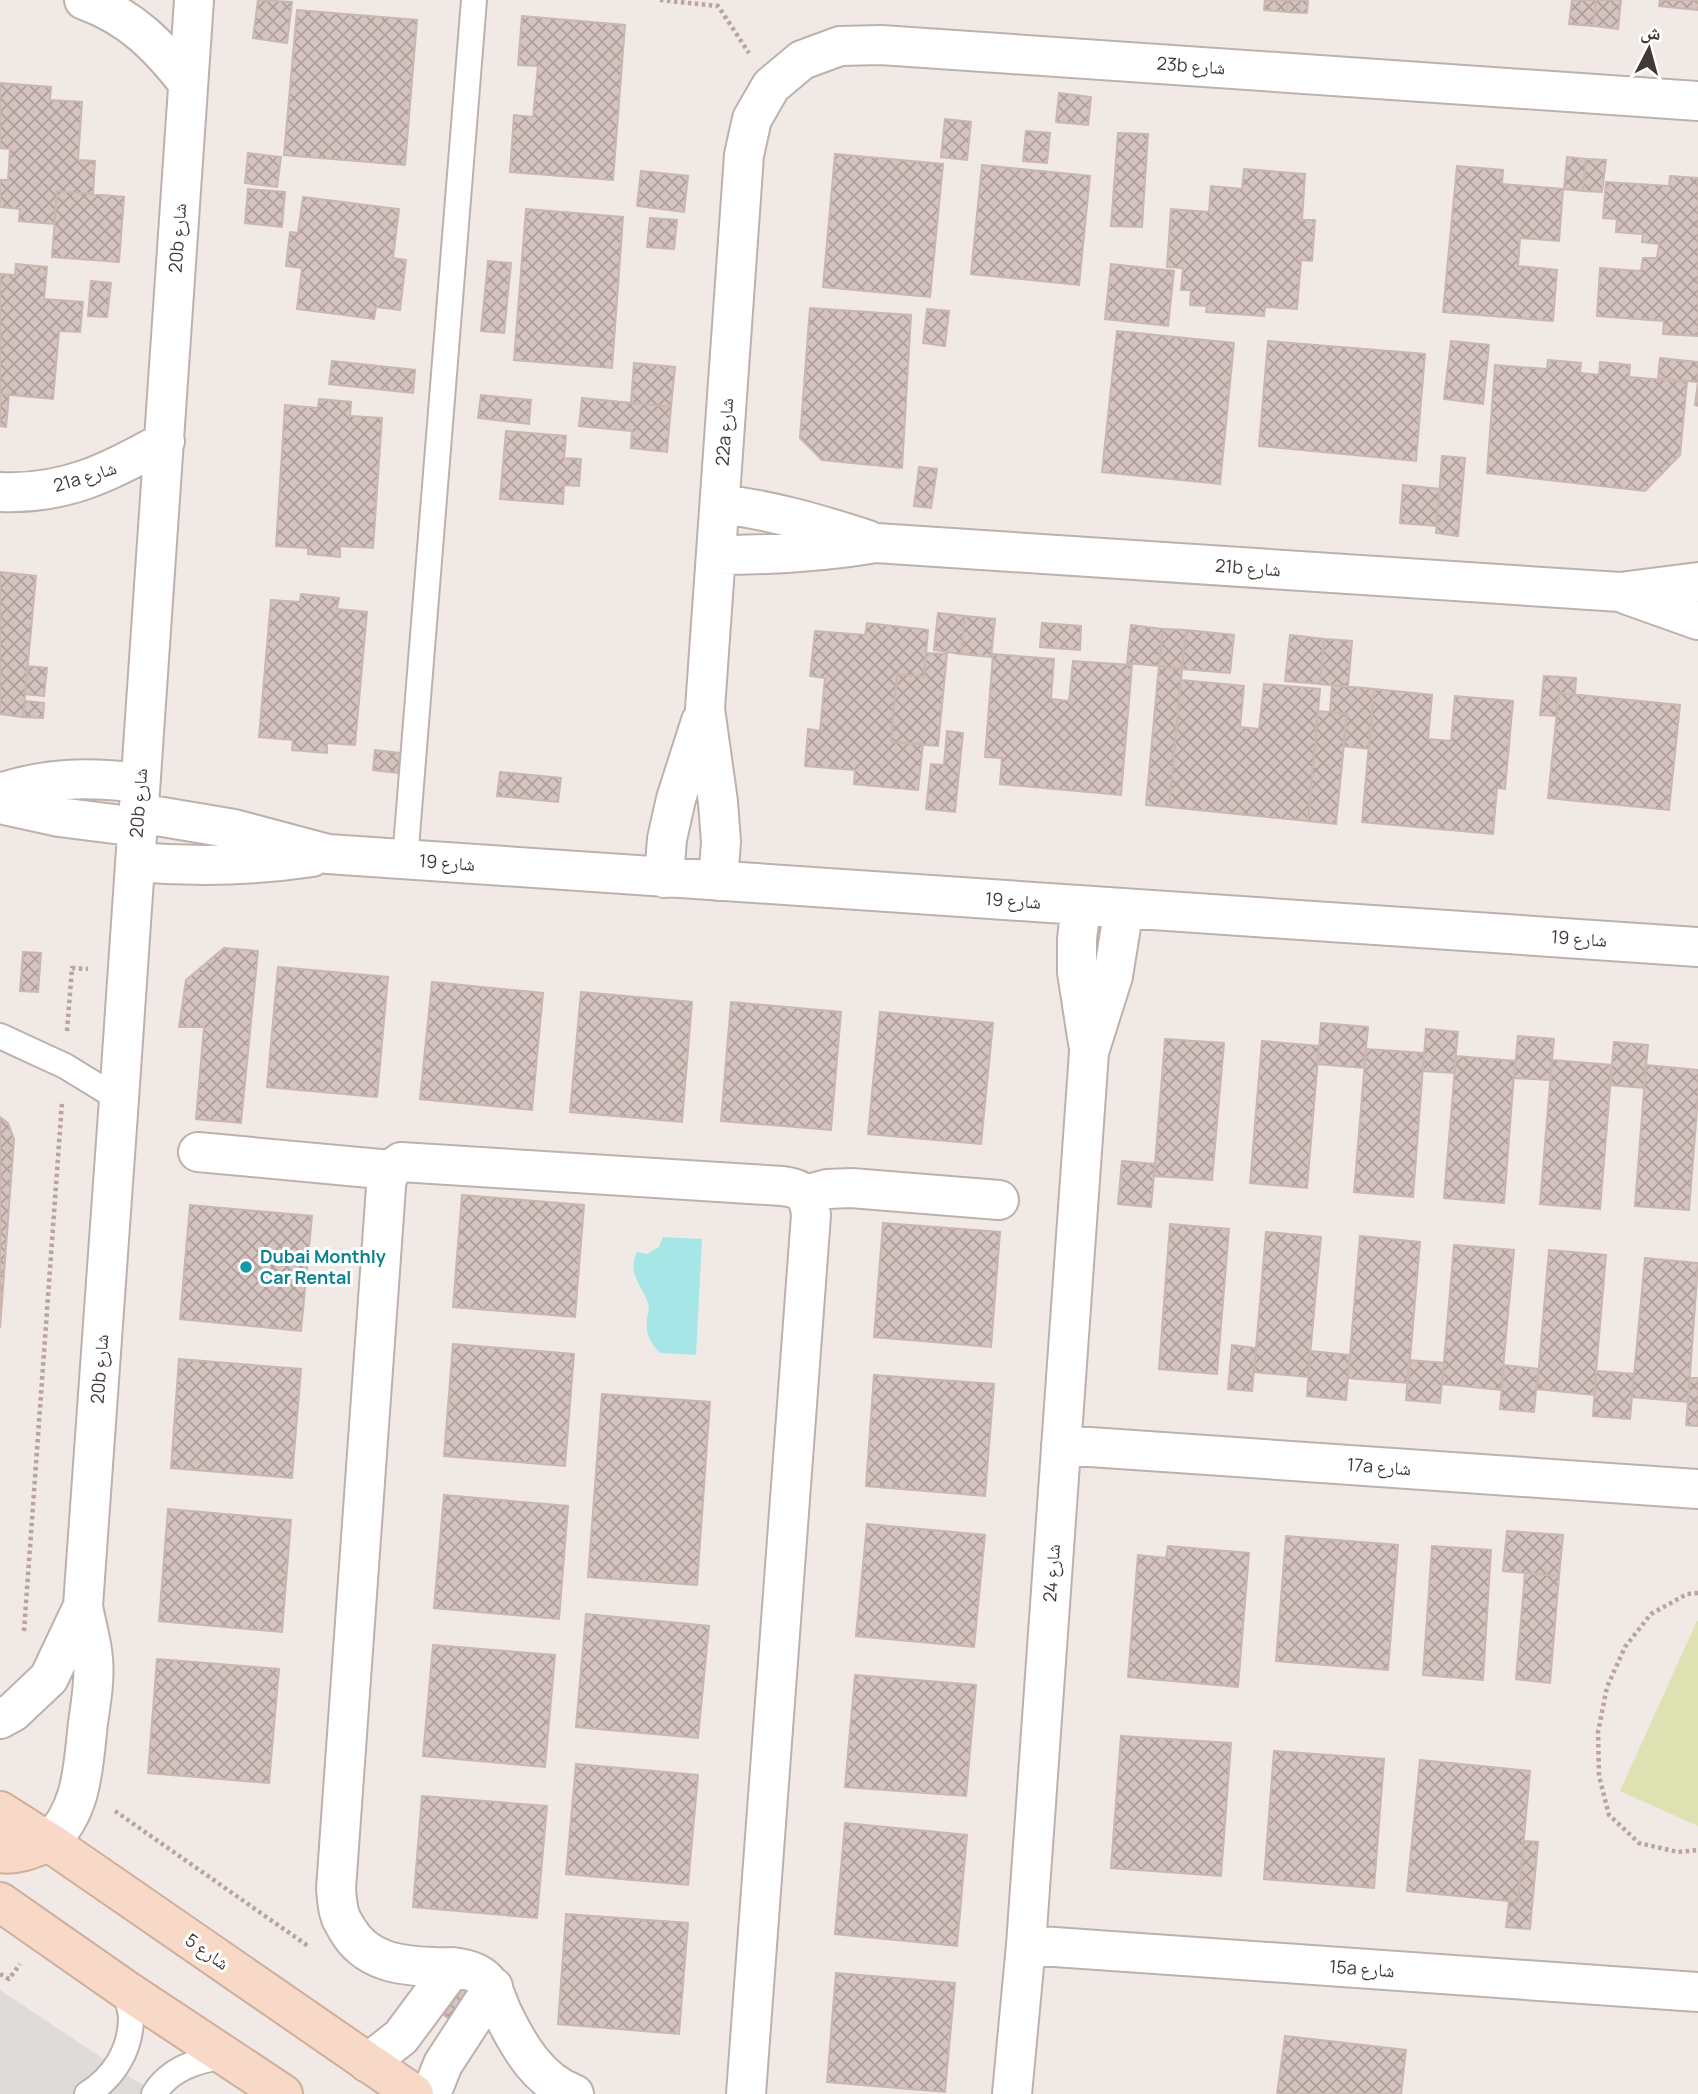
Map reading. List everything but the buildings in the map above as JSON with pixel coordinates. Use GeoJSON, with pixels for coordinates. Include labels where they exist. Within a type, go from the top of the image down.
{"type":"FeatureCollection","features":[{"type":"Feature","properties":{"kind":"street"},"geometry":{"type":"LineString","coordinates":[[84,0],[104,7],[137,27],[164,52],[188,83]]}},
{"type":"Feature","properties":{"kind":"street","name":"20b شارع"},"geometry":{"type":"LineString","coordinates":[[49,1842],[61,1831],[74,1807],[82,1781],[93,1675],[93,1657],[83,1606],[194,0]]}},
{"type":"Feature","properties":{"kind":"street","name":"23b شارع"},"geometry":{"type":"LineString","coordinates":[[744,155],[752,119],[771,86],[802,60],[839,46],[881,45],[1698,102]]}},
{"type":"Feature","properties":{"kind":"street","name":"22a شارع"},"geometry":{"type":"LineString","coordinates":[[718,881],[721,842],[705,709],[744,155]]}},
{"type":"Feature","properties":{"kind":"street","name":"21a شارع"},"geometry":{"type":"LineString","coordinates":[[0,492],[20,493],[71,485],[119,467],[165,441]]}},
{"type":"Feature","properties":{"kind":"street","name":"21b شارع"},"geometry":{"type":"LineString","coordinates":[[720,504],[789,516],[876,543],[1620,592],[1698,582]]}},
{"type":"Feature","properties":{"kind":"street","name":"21b شارع"},"geometry":{"type":"LineString","coordinates":[[716,555],[831,551],[876,543]]}},
{"type":"Feature","properties":{"kind":"street","name":"21b شارع"},"geometry":{"type":"LineString","coordinates":[[1620,592],[1698,620]]}},
{"type":"Feature","properties":{"kind":"street","name":"22a شارع"},"geometry":{"type":"LineString","coordinates":[[664,878],[667,839],[676,799],[705,709]]}},
{"type":"Feature","properties":{"kind":"street","name":"شارع 19"},"geometry":{"type":"LineString","coordinates":[[0,793],[60,780],[100,778],[138,821]]}},
{"type":"Feature","properties":{"kind":"street","name":"شارع 19"},"geometry":{"type":"LineString","coordinates":[[0,804],[72,819],[234,829],[328,854],[1698,947]]}},
{"type":"Feature","properties":{"kind":"street"},"geometry":{"type":"LineString","coordinates":[[1081,905],[1077,972],[1089,1052]]}},
{"type":"Feature","properties":{"kind":"street"},"geometry":{"type":"LineString","coordinates":[[1089,1052],[1113,976],[1124,908]]}},
{"type":"Feature","properties":{"kind":"street","name":"شارع 24"},"geometry":{"type":"LineString","coordinates":[[1012,2094],[1026,1945],[1089,1052]]}},
{"type":"Feature","properties":{"kind":"street"},"geometry":{"type":"LineString","coordinates":[[198,1152],[391,1170]]}},
{"type":"Feature","properties":{"kind":"street"},"geometry":{"type":"LineString","coordinates":[[574,2094],[561,2089],[538,2071],[520,2046],[493,1987],[482,1977],[453,1967],[404,1966],[376,1958],[354,1941],[340,1917],[336,1889],[386,1187],[391,1170],[401,1162],[794,1187],[805,1195],[810,1204],[746,2094]]}},
{"type":"Feature","properties":{"kind":"street"},"geometry":{"type":"LineString","coordinates":[[805,1195],[827,1189],[851,1188],[999,1200]]}},
{"type":"Feature","properties":{"kind":"street","name":"17a شارع"},"geometry":{"type":"LineString","coordinates":[[1061,1445],[1698,1489]]}},
{"type":"Feature","properties":{"kind":"street","name":"20b شارع"},"geometry":{"type":"LineString","coordinates":[[0,1719],[13,1712],[49,1678],[83,1606]]}},
{"type":"Feature","properties":{"kind":"street","name":"شارع 5"},"geometry":{"type":"LineString","coordinates":[[0,1811],[414,2094]]}},
{"type":"Feature","properties":{"kind":"street"},"geometry":{"type":"LineString","coordinates":[[0,1853],[31,1850],[49,1842]]}},
{"type":"Feature","properties":{"kind":"street"},"geometry":{"type":"LineString","coordinates":[[0,1902],[283,2094]]}},
{"type":"Feature","properties":{"kind":"street","name":"15a شارع"},"geometry":{"type":"LineString","coordinates":[[1026,1945],[1698,1992]]}},
{"type":"Feature","properties":{"kind":"street"},"geometry":{"type":"LineString","coordinates":[[368,2063],[401,2036],[453,1967]]}},
{"type":"Feature","properties":{"kind":"street"},"geometry":{"type":"LineString","coordinates":[[431,2094],[443,2064],[493,1987]]}},
{"type":"Feature","properties":{"kind":"lane"},"geometry":{"type":"LineString","coordinates":[[405,860],[474,0]]}},
{"type":"Feature","properties":{"kind":"lane"},"geometry":{"type":"LineString","coordinates":[[0,1036],[65,1066],[120,1099]]}},
{"type":"Feature","properties":{"kind":"lane"},"geometry":{"type":"LineString","coordinates":[[86,2094],[100,2085],[118,2065],[128,2042],[131,2016],[126,1990]]}},
{"type":"Feature","properties":{"kind":"lane"},"geometry":{"type":"LineString","coordinates":[[154,2094],[176,2071],[200,2060],[226,2056]]}},
{"type":"Feature","properties":{"kind":"path"},"geometry":{"type":"LineString","coordinates":[[660,0],[718,6],[771,86]]}},
{"type":"Feature","properties":{"kind":"path"},"geometry":{"type":"LineString","coordinates":[[23,1641],[72,968],[128,972]]}},
{"type":"Feature","properties":{"kind":"path"},"geometry":{"type":"LineString","coordinates":[[1698,1593],[1687,1594],[1651,1614],[1625,1647],[1606,1687],[1598,1732],[1599,1776],[1609,1815],[1639,1843],[1678,1852],[1698,1850]]}},
{"type":"Feature","properties":{"kind":"path"},"geometry":{"type":"LineString","coordinates":[[111,1808],[313,1950]]}},
{"type":"Feature","properties":{"kind":"green space"},"geometry":{"type":"Polygon","coordinates":[[[1698,1621],[1698,1826],[1620,1791],[1698,1621]]]}},
{"type":"Feature","properties":{"kind":"shaded area"},"geometry":{"type":"Polygon","coordinates":[[[0,1990],[156,2094],[0,2094],[0,1990]]]}},
{"type":"Feature","properties":{"kind":"water"},"geometry":{"type":"Polygon","coordinates":[[[663,1237],[702,1239],[696,1355],[660,1353],[648,1333],[649,1305],[634,1273],[634,1260],[637,1252],[647,1254],[659,1247],[663,1237]]]}},
{"type":"Feature","properties":{"kind":"place","name":"Dubai Monthly Car Rental"},"geometry":{"type":"Point","coordinates":[246,1267]}}]}
